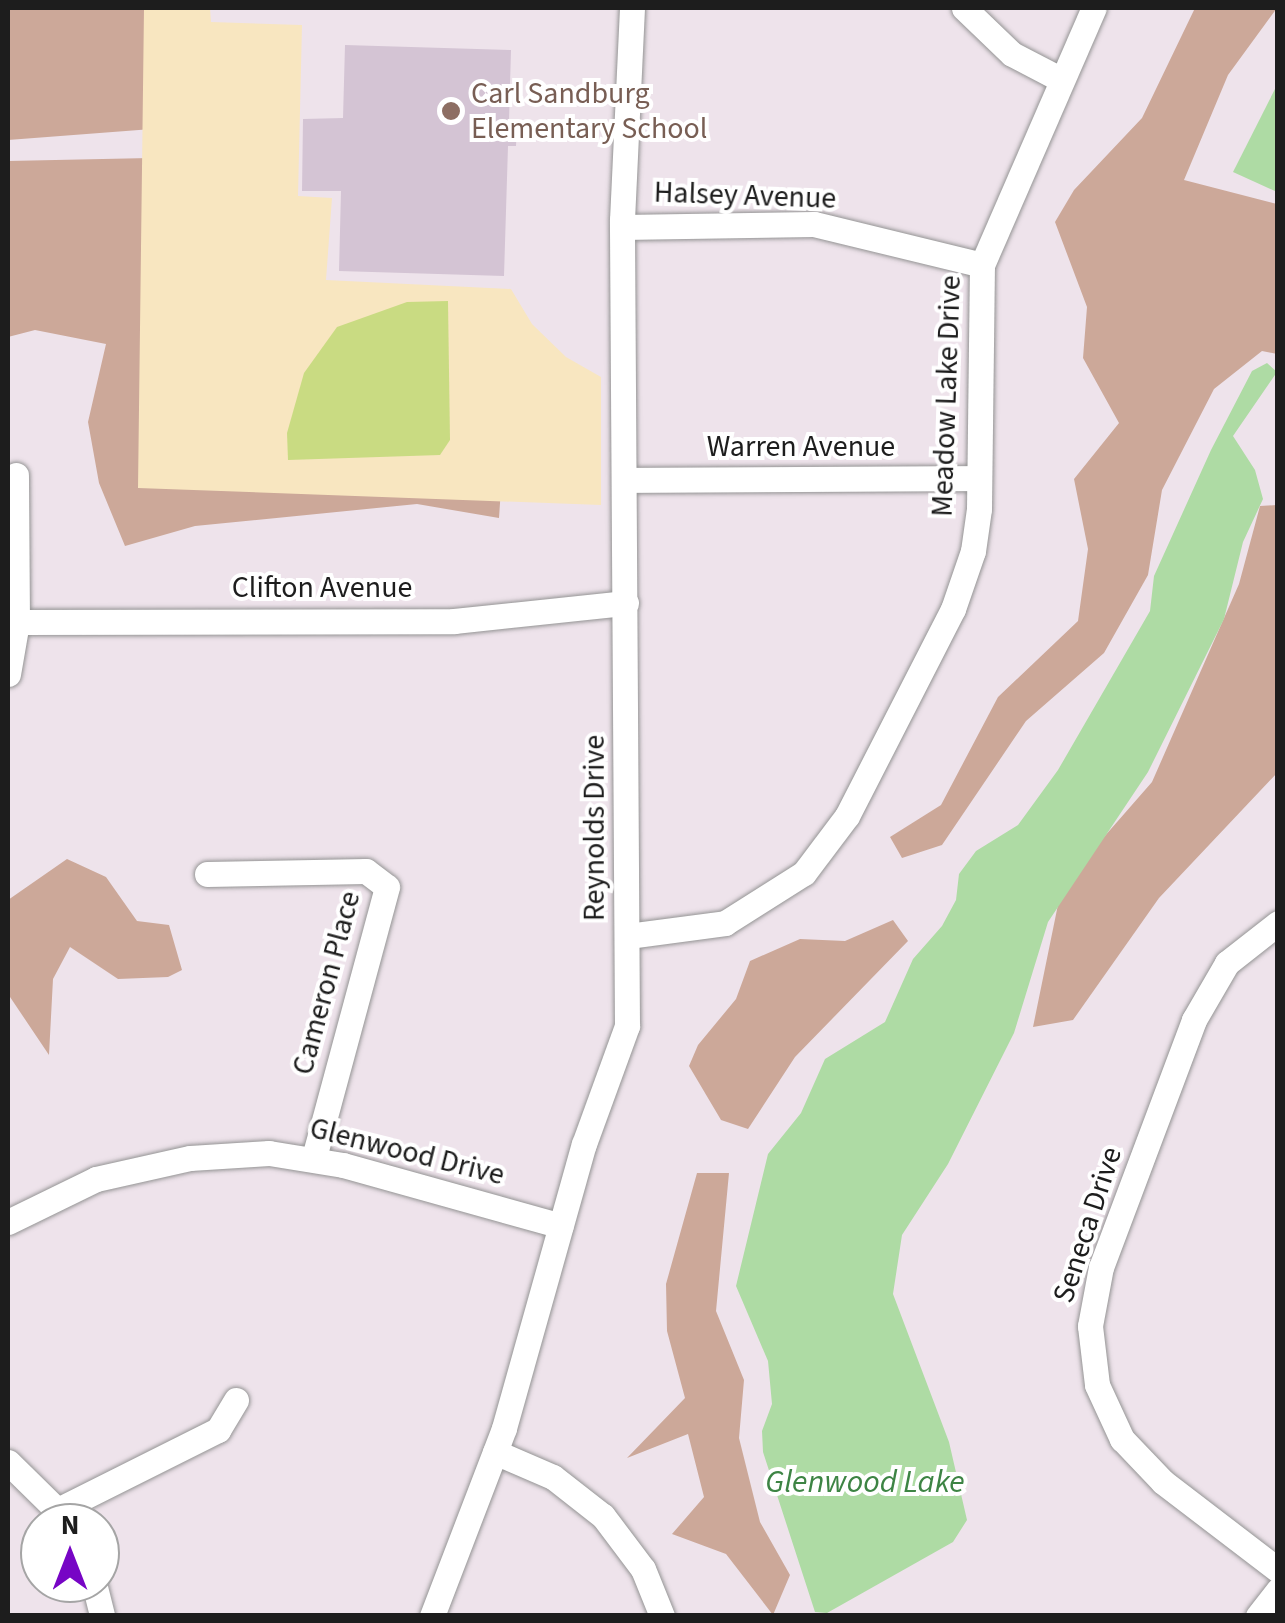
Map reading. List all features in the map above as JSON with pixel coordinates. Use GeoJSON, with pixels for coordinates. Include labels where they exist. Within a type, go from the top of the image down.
{"type":"FeatureCollection","features":[{"type":"Feature","properties":{"kind":"street","name":"Reynolds Drive"},"geometry":{"type":"LineString","coordinates":[[432,1616],[495,1452],[561,1226],[627,1026],[622,227],[632,8]]}},
{"type":"Feature","properties":{"kind":"street"},"geometry":{"type":"LineString","coordinates":[[964,8],[1012,54],[1062,80]]}},
{"type":"Feature","properties":{"kind":"street","name":"Meadow Lake Drive"},"geometry":{"type":"LineString","coordinates":[[628,936],[692,932],[739,916],[781,893],[825,850],[966,577],[978,478],[982,265],[1094,8]]}},
{"type":"Feature","properties":{"kind":"street","name":"Halsey Avenue"},"geometry":{"type":"LineString","coordinates":[[622,227],[814,224],[982,265]]}},
{"type":"Feature","properties":{"kind":"street"},"geometry":{"type":"LineString","coordinates":[[8,674],[17,622],[16,475]]}},
{"type":"Feature","properties":{"kind":"street","name":"Warren Avenue"},"geometry":{"type":"LineString","coordinates":[[624,480],[978,478]]}},
{"type":"Feature","properties":{"kind":"street","name":"Clifton Avenue"},"geometry":{"type":"LineString","coordinates":[[17,622],[454,620],[626,604]]}},
{"type":"Feature","properties":{"kind":"street","name":"Cameron Place"},"geometry":{"type":"LineString","coordinates":[[207,874],[366,872],[386,887],[314,1158]]}},
{"type":"Feature","properties":{"kind":"street","name":"Seneca Drive"},"geometry":{"type":"LineString","coordinates":[[1278,923],[1227,964],[1194,1020],[1102,1268],[1090,1326],[1097,1385],[1122,1439],[1163,1482],[1278,1570]]}},
{"type":"Feature","properties":{"kind":"street","name":"Glenwood Drive"},"geometry":{"type":"LineString","coordinates":[[8,1222],[80,1184],[190,1158],[269,1153],[314,1158],[561,1226]]}},
{"type":"Feature","properties":{"kind":"street"},"geometry":{"type":"LineString","coordinates":[[88,1503],[218,1430],[236,1400]]}},
{"type":"Feature","properties":{"kind":"street"},"geometry":{"type":"LineString","coordinates":[[495,1452],[553,1477],[604,1516],[643,1569],[662,1616]]}},
{"type":"Feature","properties":{"kind":"street"},"geometry":{"type":"LineString","coordinates":[[8,1462],[51,1503]]}},
{"type":"Feature","properties":{"kind":"street"},"geometry":{"type":"LineString","coordinates":[[1258,1616],[1278,1590]]}},
{"type":"Feature","properties":{"kind":"shaded area"},"geometry":{"type":"Polygon","coordinates":[[[8,8],[166,8],[165,128],[8,140],[8,8]]]}},
{"type":"Feature","properties":{"kind":"shaded area"},"geometry":{"type":"Polygon","coordinates":[[[144,8],[210,8],[211,22],[302,25],[298,196],[332,198],[326,280],[511,289],[532,324],[566,357],[601,377],[601,505],[138,488],[144,8]]]}},
{"type":"Feature","properties":{"kind":"shaded area"},"geometry":{"type":"Polygon","coordinates":[[[1195,8],[1277,8],[1228,75],[1184,180],[1277,204],[1277,354],[1262,351],[1214,389],[1162,490],[1148,575],[1104,653],[1026,721],[942,845],[902,858],[890,837],[941,805],[998,697],[1078,621],[1088,549],[1074,479],[1119,423],[1083,358],[1087,307],[1055,222],[1074,190],[1142,118],[1195,8]]]}},
{"type":"Feature","properties":{"kind":"shaded area"},"geometry":{"type":"Polygon","coordinates":[[[150,158],[502,474],[499,518],[417,504],[195,526],[125,546],[99,483],[88,422],[106,344],[35,330],[8,337],[8,161],[150,158]]]}},
{"type":"Feature","properties":{"kind":"shaded area"},"geometry":{"type":"Polygon","coordinates":[[[448,301],[450,440],[440,455],[288,460],[287,433],[304,373],[337,327],[407,302],[448,301]]]}},
{"type":"Feature","properties":{"kind":"shaded area"},"geometry":{"type":"Polygon","coordinates":[[[1277,505],[1277,773],[1159,898],[1073,1020],[1033,1027],[1062,885],[1152,782],[1239,584],[1260,506],[1277,505]]]}},
{"type":"Feature","properties":{"kind":"shaded area"},"geometry":{"type":"Polygon","coordinates":[[[67,859],[106,877],[137,921],[169,925],[182,970],[168,977],[118,979],[70,947],[53,979],[49,1055],[8,994],[8,900],[67,859]]]}},
{"type":"Feature","properties":{"kind":"shaded area"},"geometry":{"type":"Polygon","coordinates":[[[893,920],[908,941],[795,1057],[748,1129],[721,1120],[689,1066],[698,1045],[736,999],[750,961],[800,939],[845,941],[893,920]]]}},
{"type":"Feature","properties":{"kind":"shaded area"},"geometry":{"type":"Polygon","coordinates":[[[697,1173],[729,1173],[716,1311],[744,1380],[739,1438],[760,1522],[790,1575],[773,1615],[726,1554],[672,1534],[704,1497],[688,1434],[627,1458],[685,1398],[667,1331],[666,1284],[697,1173]]]}},
{"type":"Feature","properties":{"kind":"water"},"geometry":{"type":"Polygon","coordinates":[[[1277,85],[1278,192],[1233,172],[1277,85]]]}},
{"type":"Feature","properties":{"kind":"water","name":"Glenwood Lake"},"geometry":{"type":"Polygon","coordinates":[[[1267,363],[1277,372],[1233,436],[1255,470],[1263,499],[1243,542],[1224,619],[1148,772],[1048,922],[1014,1033],[948,1164],[902,1235],[893,1294],[949,1442],[967,1520],[953,1542],[827,1613],[815,1612],[763,1452],[762,1431],[772,1404],[768,1361],[736,1286],[768,1154],[801,1113],[825,1059],[885,1022],[913,959],[942,926],[956,900],[959,874],[976,851],[1018,825],[1058,770],[1150,611],[1154,576],[1211,450],[1252,371],[1267,363]]]}},
{"type":"Feature","properties":{"kind":"building"},"geometry":{"type":"Polygon","coordinates":[[[345,45],[511,50],[509,121],[517,121],[516,146],[508,146],[504,276],[339,271],[341,191],[302,191],[303,119],[343,118],[345,45]]]}},
{"type":"Feature","properties":{"kind":"place","name":"Carl Sandburg Elementary School"},"geometry":{"type":"Point","coordinates":[451,111]}}]}
